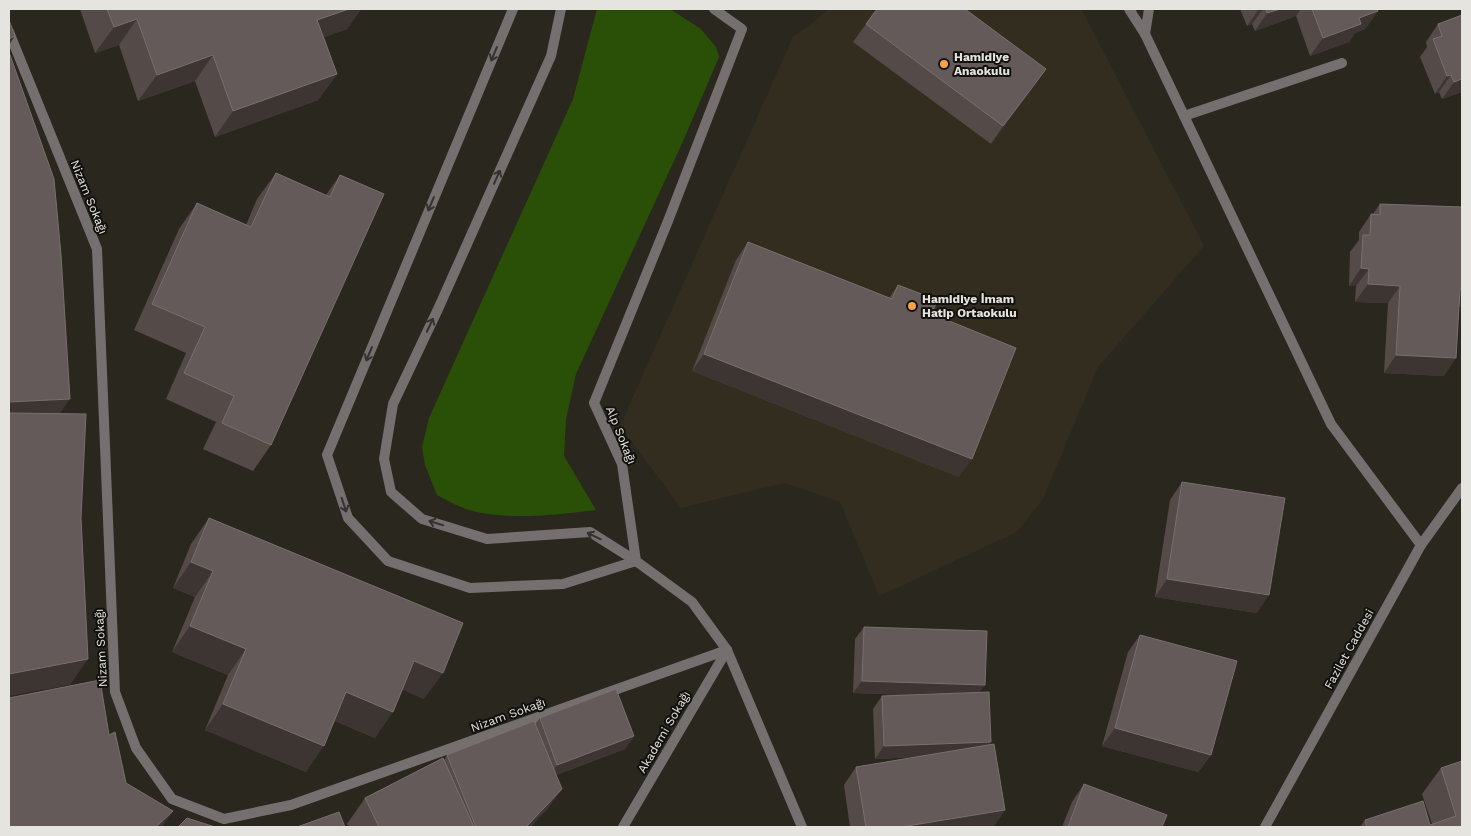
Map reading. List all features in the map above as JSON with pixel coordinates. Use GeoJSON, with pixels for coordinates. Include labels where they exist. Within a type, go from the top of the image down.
{"type":"FeatureCollection","features":[{"type":"Feature","properties":{"kind":"street"},"geometry":{"type":"LineString","coordinates":[[513,9],[327,455],[348,518],[388,561],[470,588],[563,584],[636,561]]}},
{"type":"Feature","properties":{"kind":"street"},"geometry":{"type":"LineString","coordinates":[[561,9],[551,56],[443,298],[393,404],[384,459],[391,492],[422,519],[488,539],[590,532],[636,561],[692,602],[727,650],[802,827]]}},
{"type":"Feature","properties":{"kind":"street","name":"Alp Sokağı"},"geometry":{"type":"LineString","coordinates":[[636,561],[622,464],[594,403],[668,221],[742,29],[714,9]]}},
{"type":"Feature","properties":{"kind":"street"},"geometry":{"type":"LineString","coordinates":[[1129,9],[1145,34],[1332,424],[1422,545]]}},
{"type":"Feature","properties":{"kind":"street"},"geometry":{"type":"LineString","coordinates":[[1145,34],[1149,9]]}},
{"type":"Feature","properties":{"kind":"street","name":"Nizam Sokağı"},"geometry":{"type":"LineString","coordinates":[[9,32],[97,249],[115,692],[136,748],[172,799],[224,819],[291,805],[727,650]]}},
{"type":"Feature","properties":{"kind":"street"},"geometry":{"type":"LineString","coordinates":[[1184,116],[1342,63]]}},
{"type":"Feature","properties":{"kind":"street","name":"Fazilet Caddesi"},"geometry":{"type":"LineString","coordinates":[[1265,827],[1422,545],[1462,488]]}},
{"type":"Feature","properties":{"kind":"street","name":"Akademi Sokağı"},"geometry":{"type":"LineString","coordinates":[[623,827],[727,650]]}},
{"type":"Feature","properties":{"kind":"shaded area","name":"Hamidiye İmam Hatip Ortaokulu"},"geometry":{"type":"Polygon","coordinates":[[[830,9],[1082,10],[1204,246],[1098,367],[1043,499],[1017,532],[879,596],[840,502],[785,483],[681,508],[620,426],[793,37],[830,9]]]}},
{"type":"Feature","properties":{"kind":"green space"},"geometry":{"type":"Polygon","coordinates":[[[597,9],[670,9],[701,29],[716,47],[719,57],[684,139],[576,374],[566,419],[564,456],[596,510],[528,516],[476,512],[458,506],[437,495],[425,465],[422,447],[429,418],[573,99],[597,9]]]}},
{"type":"Feature","properties":{"kind":"building"},"geometry":{"type":"Polygon","coordinates":[[[107,9],[349,9],[317,20],[337,74],[233,111],[213,55],[157,75],[137,19],[114,27],[107,9]]]}},
{"type":"Feature","properties":{"kind":"building","name":"Hamidiye Anaokulu"},"geometry":{"type":"Polygon","coordinates":[[[877,9],[965,9],[1046,69],[1003,126],[866,24],[877,9]]]}},
{"type":"Feature","properties":{"kind":"building"},"geometry":{"type":"Polygon","coordinates":[[[1266,9],[1280,9],[1267,13],[1266,9]]]}},
{"type":"Feature","properties":{"kind":"building"},"geometry":{"type":"Polygon","coordinates":[[[1312,9],[1377,9],[1378,11],[1359,18],[1361,24],[1323,38],[1312,9]]]}},
{"type":"Feature","properties":{"kind":"building"},"geometry":{"type":"Polygon","coordinates":[[[1462,15],[1462,79],[1454,82],[1451,75],[1447,76],[1433,39],[1442,36],[1438,24],[1462,15]]]}},
{"type":"Feature","properties":{"kind":"building"},"geometry":{"type":"Polygon","coordinates":[[[9,20],[15,36],[9,39],[9,20]]]}},
{"type":"Feature","properties":{"kind":"building"},"geometry":{"type":"Polygon","coordinates":[[[9,52],[54,179],[70,399],[9,402],[9,52]]]}},
{"type":"Feature","properties":{"kind":"building"},"geometry":{"type":"Polygon","coordinates":[[[276,173],[330,197],[340,175],[384,194],[271,445],[222,423],[234,396],[184,373],[205,327],[152,304],[197,203],[251,227],[276,173]]]}},
{"type":"Feature","properties":{"kind":"building"},"geometry":{"type":"Polygon","coordinates":[[[1380,204],[1462,207],[1462,289],[1460,289],[1456,358],[1396,355],[1400,286],[1368,284],[1369,269],[1361,268],[1363,235],[1370,235],[1371,214],[1380,215],[1380,204]]]}},
{"type":"Feature","properties":{"kind":"building"},"geometry":{"type":"Polygon","coordinates":[[[748,242],[892,299],[898,285],[937,300],[932,314],[1016,348],[972,459],[704,354],[748,242]]]}},
{"type":"Feature","properties":{"kind":"building"},"geometry":{"type":"Polygon","coordinates":[[[9,413],[86,414],[81,518],[88,659],[9,674],[9,413]]]}},
{"type":"Feature","properties":{"kind":"building"},"geometry":{"type":"Polygon","coordinates":[[[1182,482],[1285,498],[1269,595],[1167,579],[1182,482]]]}},
{"type":"Feature","properties":{"kind":"building"},"geometry":{"type":"Polygon","coordinates":[[[209,518],[463,623],[443,673],[414,661],[393,712],[346,692],[324,746],[223,704],[246,649],[190,626],[213,571],[191,562],[209,518]]]}},
{"type":"Feature","properties":{"kind":"building"},"geometry":{"type":"Polygon","coordinates":[[[864,627],[987,631],[985,685],[862,681],[864,627]]]}},
{"type":"Feature","properties":{"kind":"building"},"geometry":{"type":"Polygon","coordinates":[[[1140,635],[1237,661],[1211,755],[1115,728],[1140,635]]]}},
{"type":"Feature","properties":{"kind":"building"},"geometry":{"type":"Polygon","coordinates":[[[100,680],[109,735],[115,732],[126,783],[173,811],[156,827],[9,827],[9,698],[100,680]]]}},
{"type":"Feature","properties":{"kind":"building"},"geometry":{"type":"Polygon","coordinates":[[[616,689],[634,736],[557,765],[540,718],[616,689]]]}},
{"type":"Feature","properties":{"kind":"building"},"geometry":{"type":"Polygon","coordinates":[[[989,692],[991,742],[884,746],[882,696],[989,692]]]}},
{"type":"Feature","properties":{"kind":"building"},"geometry":{"type":"Polygon","coordinates":[[[534,721],[562,789],[526,827],[476,827],[447,755],[534,721]]]}},
{"type":"Feature","properties":{"kind":"building"},"geometry":{"type":"Polygon","coordinates":[[[994,744],[1005,810],[901,827],[866,827],[856,767],[994,744]]]}},
{"type":"Feature","properties":{"kind":"building"},"geometry":{"type":"Polygon","coordinates":[[[443,758],[474,827],[379,827],[365,798],[443,758]]]}},
{"type":"Feature","properties":{"kind":"building"},"geometry":{"type":"Polygon","coordinates":[[[1462,761],[1462,827],[1367,827],[1365,820],[1423,801],[1430,825],[1456,816],[1441,768],[1462,761]]]}},
{"type":"Feature","properties":{"kind":"building"},"geometry":{"type":"Polygon","coordinates":[[[1084,784],[1167,815],[1162,827],[1068,827],[1084,784]]]}},
{"type":"Feature","properties":{"kind":"building"},"geometry":{"type":"Polygon","coordinates":[[[339,812],[345,827],[297,827],[339,812]]]}},
{"type":"Feature","properties":{"kind":"building"},"geometry":{"type":"Polygon","coordinates":[[[187,818],[215,827],[178,827],[187,818]]]}},
{"type":"Feature","properties":{"kind":"place","name":"Hamidiye Anaokulu"},"geometry":{"type":"Point","coordinates":[944,64]}},
{"type":"Feature","properties":{"kind":"place","name":"Hamidiye İmam Hatip Ortaokulu"},"geometry":{"type":"Point","coordinates":[912,306]}}]}
